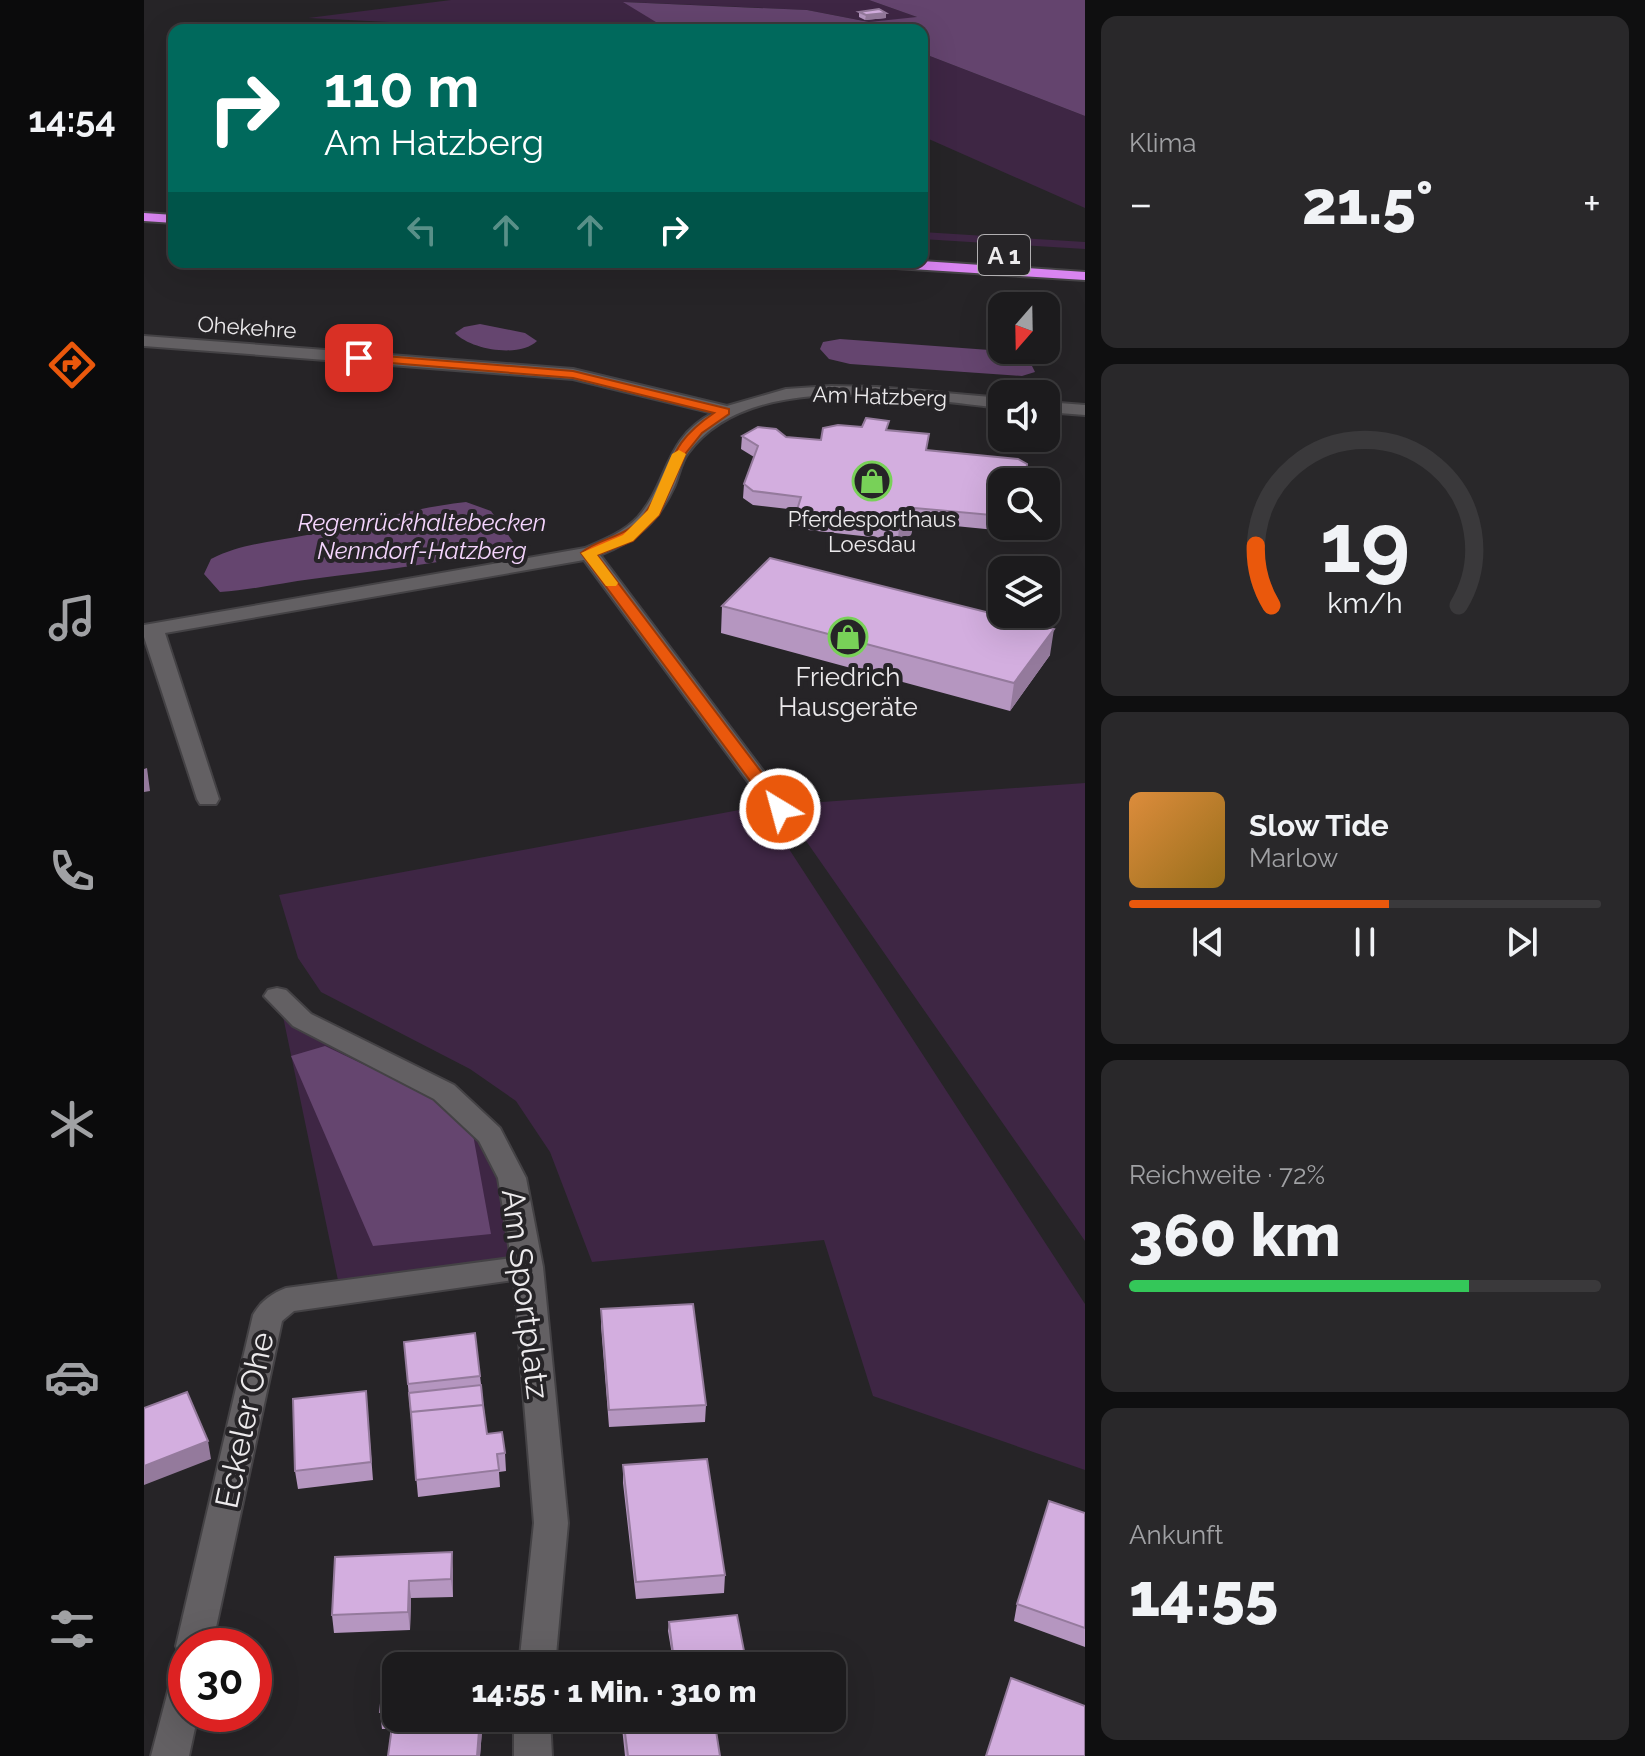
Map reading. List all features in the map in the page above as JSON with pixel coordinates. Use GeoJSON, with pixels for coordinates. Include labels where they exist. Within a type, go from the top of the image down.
{"type":"FeatureCollection","features":[{"type":"Feature","properties":{"kind":"highway"},"geometry":{"type":"LineString","coordinates":[[144,217],[168,219]]}},
{"type":"Feature","properties":{"kind":"highway","name":"A 1"},"geometry":{"type":"LineString","coordinates":[[928,250],[1085,260]]}},
{"type":"Feature","properties":{"kind":"highway","name":"A 1"},"geometry":{"type":"LineString","coordinates":[[928,266],[1085,276]]}},
{"type":"Feature","properties":{"kind":"street","name":"Ohekehre"},"geometry":{"type":"LineString","coordinates":[[144,341],[573,374],[725,411]]}},
{"type":"Feature","properties":{"kind":"street","name":"Am Hatzberg"},"geometry":{"type":"LineString","coordinates":[[149,630],[589,553],[628,538],[654,512],[680,452],[697,430],[725,411],[767,398],[812,392],[868,392],[988,402]]}},
{"type":"Feature","properties":{"kind":"street"},"geometry":{"type":"LineString","coordinates":[[1060,408],[1085,410]]}},
{"type":"Feature","properties":{"kind":"street"},"geometry":{"type":"LineString","coordinates":[[589,553],[780,809]]}},
{"type":"Feature","properties":{"kind":"street"},"geometry":{"type":"LineString","coordinates":[[149,630],[208,799]]}},
{"type":"Feature","properties":{"kind":"street","name":"Am Sportplatz"},"geometry":{"type":"LineString","coordinates":[[277,996],[302,1020],[444,1092],[490,1135],[512,1178],[528,1267],[551,1523],[538,1652]]}},
{"type":"Feature","properties":{"kind":"street","name":"Eckeler Ohe"},"geometry":{"type":"LineString","coordinates":[[198,1628],[268,1315],[286,1300],[528,1267]]}},
{"type":"Feature","properties":{"kind":"street"},"geometry":{"type":"LineString","coordinates":[[170,1756],[175,1732]]}},
{"type":"Feature","properties":{"kind":"street"},"geometry":{"type":"LineString","coordinates":[[532,1732],[533,1756]]}},
{"type":"Feature","properties":{"kind":"shaded area"},"geometry":{"type":"Polygon","coordinates":[[[451,0],[869,0],[920,18],[869,22],[807,10],[625,2],[660,24],[429,24],[308,18],[451,0]]]}},
{"type":"Feature","properties":{"kind":"shaded area"},"geometry":{"type":"Polygon","coordinates":[[[869,0],[1085,0],[1085,116],[928,55],[928,24],[659,24],[623,2],[807,10],[869,22],[917,17],[869,0]]]}},
{"type":"Feature","properties":{"kind":"shaded area"},"geometry":{"type":"Polygon","coordinates":[[[928,55],[1085,116],[1085,208],[928,139],[928,55]]]}},
{"type":"Feature","properties":{"kind":"shaded area"},"geometry":{"type":"Polygon","coordinates":[[[928,232],[1085,242],[1085,249],[928,239],[928,232]]]}},
{"type":"Feature","properties":{"kind":"shaded area"},"geometry":{"type":"Polygon","coordinates":[[[1085,783],[1085,1241],[781,805],[1085,783]]]}},
{"type":"Feature","properties":{"kind":"shaded area"},"geometry":{"type":"Polygon","coordinates":[[[761,806],[1085,1304],[1085,1470],[873,1396],[824,1240],[592,1262],[550,1152],[516,1101],[470,1069],[321,992],[298,958],[279,895],[761,806]]]}},
{"type":"Feature","properties":{"kind":"shaded area"},"geometry":{"type":"Polygon","coordinates":[[[280,1002],[411,1076],[473,1124],[495,1151],[509,1180],[524,1265],[340,1290],[280,1002]]]}},
{"type":"Feature","properties":{"kind":"water"},"geometry":{"type":"Polygon","coordinates":[[[480,324],[525,333],[537,341],[519,349],[496,350],[472,344],[455,333],[464,327],[480,324]]]}},
{"type":"Feature","properties":{"kind":"water"},"geometry":{"type":"Polygon","coordinates":[[[840,339],[988,350],[988,364],[1031,364],[1035,372],[1022,376],[850,364],[829,359],[820,349],[823,342],[840,339]]]}},
{"type":"Feature","properties":{"kind":"water","name":"Regenrückhaltebecken Nenndorf-Hatzberg"},"geometry":{"type":"Polygon","coordinates":[[[466,502],[491,511],[516,546],[440,562],[232,591],[220,592],[204,574],[211,559],[246,546],[466,502]]]}},
{"type":"Feature","properties":{"kind":"water"},"geometry":{"type":"Polygon","coordinates":[[[325,1046],[434,1098],[472,1129],[491,1234],[373,1246],[291,1056],[325,1046]]]}},
{"type":"Feature","properties":{"kind":"building"},"geometry":{"type":"Polygon","coordinates":[[[879,9],[886,13],[866,15],[859,12],[879,9]]]}},
{"type":"Feature","properties":{"kind":"building"},"geometry":{"type":"Polygon","coordinates":[[[866,418],[889,421],[886,430],[929,434],[926,450],[1018,459],[1027,464],[1027,468],[988,468],[988,515],[915,508],[912,521],[899,525],[809,516],[797,510],[801,497],[753,491],[744,484],[758,446],[742,436],[758,427],[776,429],[786,437],[821,440],[823,428],[838,425],[862,427],[866,418]]]}},
{"type":"Feature","properties":{"kind":"building"},"geometry":{"type":"Polygon","coordinates":[[[770,558],[988,612],[988,628],[1054,629],[1014,683],[722,606],[770,558]]]}},
{"type":"Feature","properties":{"kind":"building"},"geometry":{"type":"Polygon","coordinates":[[[693,1304],[706,1405],[609,1410],[601,1309],[693,1304]]]}},
{"type":"Feature","properties":{"kind":"building"},"geometry":{"type":"Polygon","coordinates":[[[475,1333],[480,1376],[408,1384],[404,1342],[475,1333]]]}},
{"type":"Feature","properties":{"kind":"building"},"geometry":{"type":"Polygon","coordinates":[[[481,1385],[483,1405],[411,1414],[409,1393],[481,1385]]]}},
{"type":"Feature","properties":{"kind":"building"},"geometry":{"type":"Polygon","coordinates":[[[366,1391],[371,1462],[295,1471],[293,1399],[366,1391]]]}},
{"type":"Feature","properties":{"kind":"building"},"geometry":{"type":"Polygon","coordinates":[[[187,1392],[208,1441],[144,1466],[144,1408],[187,1392]]]}},
{"type":"Feature","properties":{"kind":"building"},"geometry":{"type":"Polygon","coordinates":[[[483,1405],[487,1434],[502,1432],[505,1453],[497,1454],[499,1470],[416,1480],[411,1412],[483,1405]]]}},
{"type":"Feature","properties":{"kind":"building"},"geometry":{"type":"Polygon","coordinates":[[[707,1459],[725,1575],[636,1582],[623,1465],[707,1459]]]}},
{"type":"Feature","properties":{"kind":"building"},"geometry":{"type":"Polygon","coordinates":[[[1049,1501],[1085,1513],[1085,1628],[1017,1604],[1049,1501]]]}},
{"type":"Feature","properties":{"kind":"building"},"geometry":{"type":"Polygon","coordinates":[[[452,1552],[451,1579],[409,1581],[408,1612],[332,1615],[335,1557],[452,1552]]]}},
{"type":"Feature","properties":{"kind":"building"},"geometry":{"type":"Polygon","coordinates":[[[737,1615],[744,1652],[673,1652],[669,1622],[737,1615]]]}},
{"type":"Feature","properties":{"kind":"building"},"geometry":{"type":"Polygon","coordinates":[[[1011,1678],[1085,1706],[1085,1756],[986,1756],[1011,1678]]]}},
{"type":"Feature","properties":{"kind":"building"},"geometry":{"type":"Polygon","coordinates":[[[391,1732],[479,1732],[477,1756],[388,1756],[391,1732]]]}},
{"type":"Feature","properties":{"kind":"building"},"geometry":{"type":"Polygon","coordinates":[[[625,1732],[716,1732],[720,1756],[628,1756],[625,1732]]]}},
{"type":"Feature","properties":{"kind":"slow traffic"},"geometry":{"type":"LineString","coordinates":[[611,583],[589,553],[628,538],[654,512],[679,454]]}},
{"type":"Feature","properties":{"kind":"place","name":"Pferdesporthaus Loesdau"},"geometry":{"type":"Point","coordinates":[872,481]}},
{"type":"Feature","properties":{"kind":"place","name":"Friedrich Hausgeräte"},"geometry":{"type":"Point","coordinates":[848,637]}},
{"type":"Feature","properties":{"kind":"route"},"geometry":{"type":"LineString","coordinates":[[359,358],[573,374],[725,411],[697,430],[680,452],[654,512],[628,538],[589,553],[780,809]]}}]}
